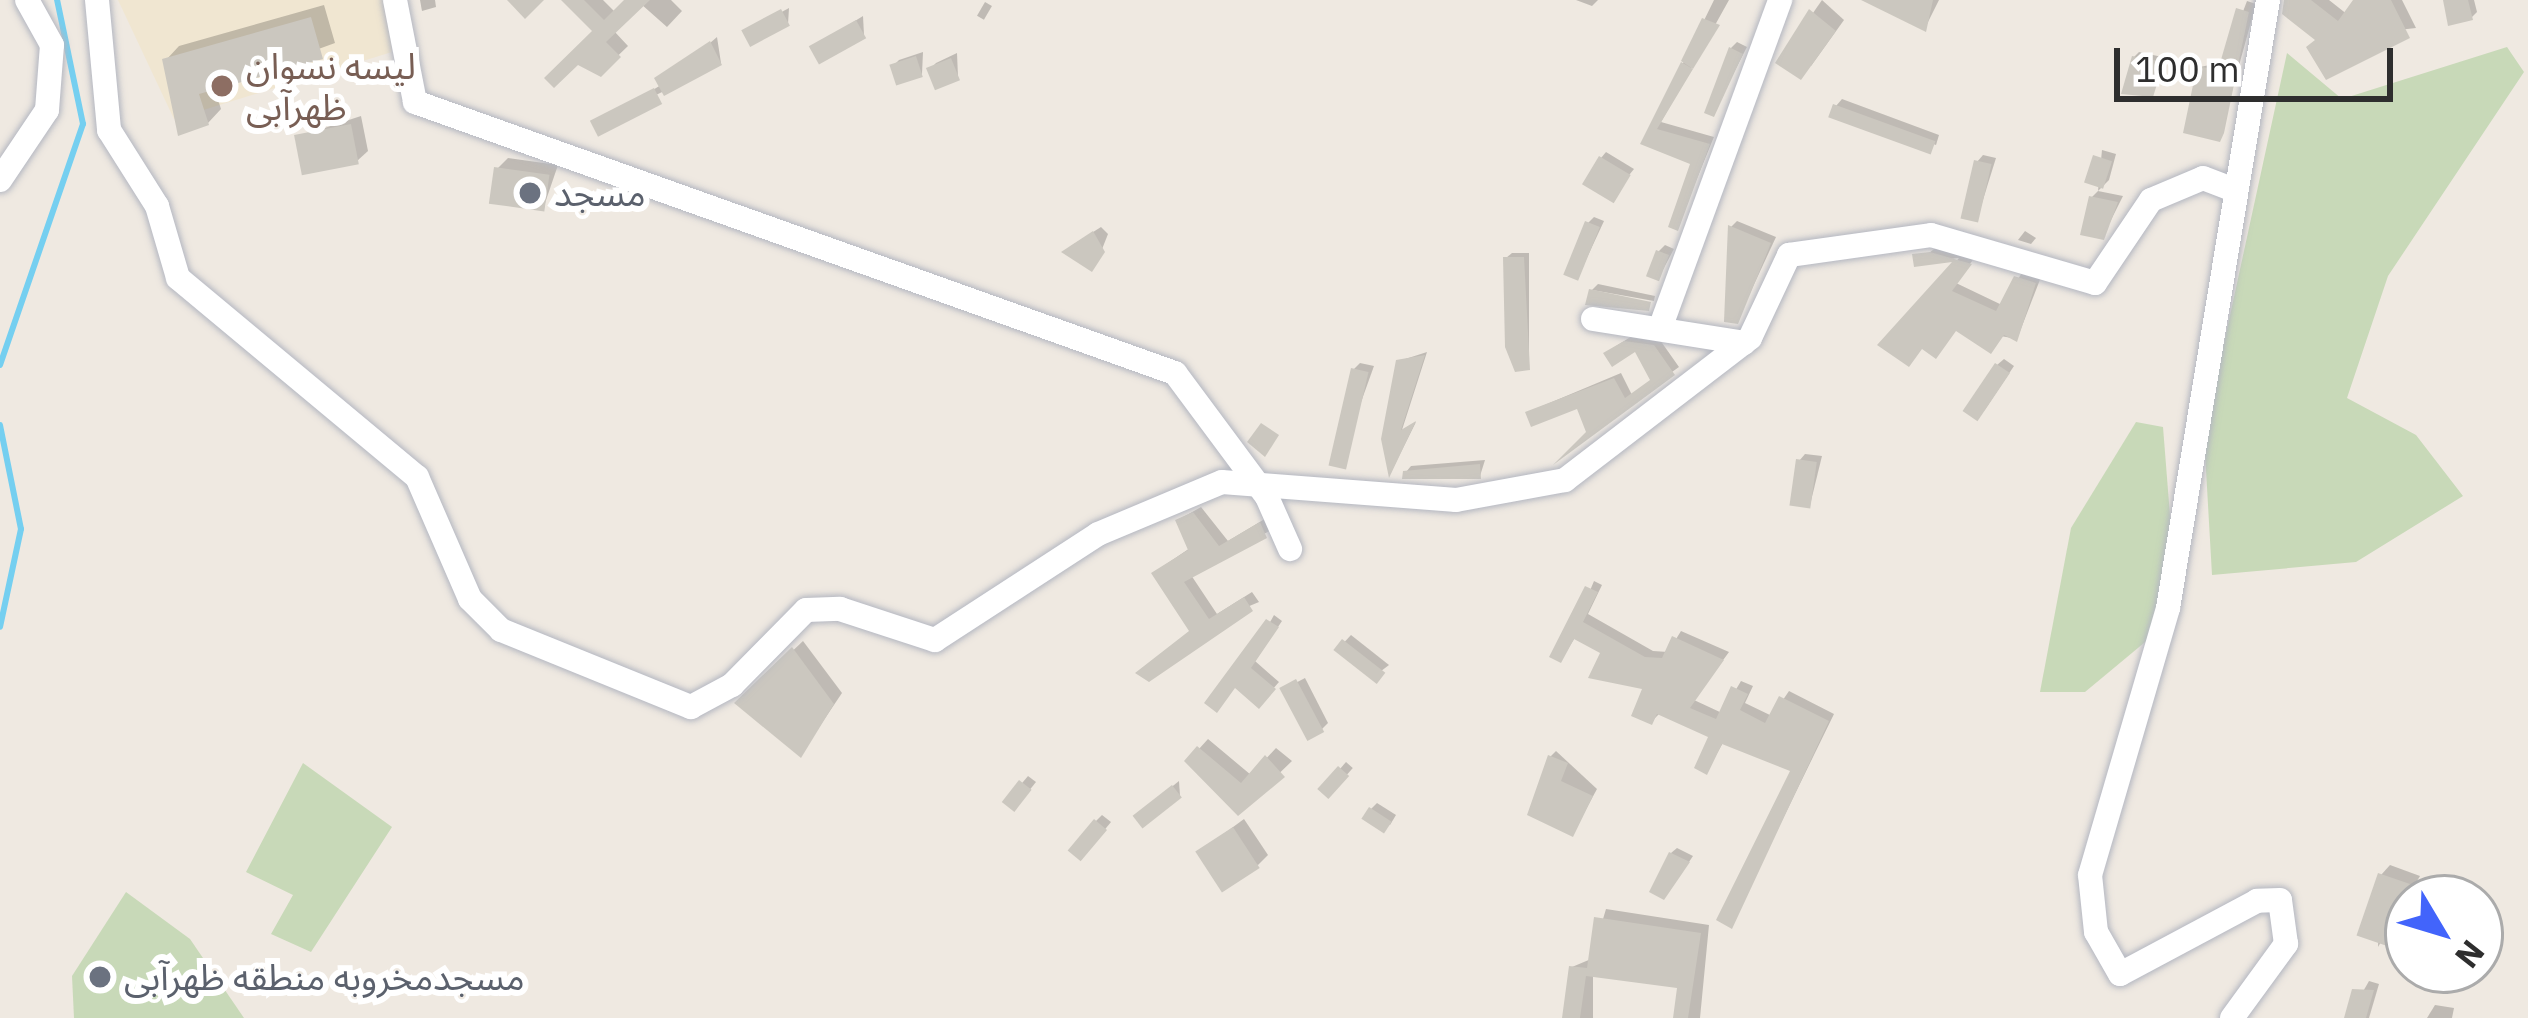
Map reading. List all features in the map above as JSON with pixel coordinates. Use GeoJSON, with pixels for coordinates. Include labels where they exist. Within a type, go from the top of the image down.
{"type":"FeatureCollection","features":[{"type":"Feature","properties":{"kind":"street"},"geometry":{"type":"LineString","coordinates":[[0,180],[47,110],[52,45],[27,0]]}},
{"type":"Feature","properties":{"kind":"street"},"geometry":{"type":"LineString","coordinates":[[97,0],[109,130],[157,206],[178,278],[417,477],[470,599],[501,630],[692,707],[732,685],[806,610],[840,609],[935,640],[1099,533],[1191,492],[1253,481],[1456,500],[1565,480],[1744,343],[1789,255],[1931,235],[2096,284],[2151,200],[2203,178],[2231,189]]}},
{"type":"Feature","properties":{"kind":"street"},"geometry":{"type":"LineString","coordinates":[[395,0],[415,102],[1175,373],[1253,481],[1290,549]]}},
{"type":"Feature","properties":{"kind":"street"},"geometry":{"type":"LineString","coordinates":[[1662,323],[1780,0]]}},
{"type":"Feature","properties":{"kind":"street"},"geometry":{"type":"LineString","coordinates":[[2232,1018],[2286,944],[2281,900],[2257,902],[2120,974],[2096,932],[2090,875],[2168,608],[2231,189],[2268,0]]}},
{"type":"Feature","properties":{"kind":"street"},"geometry":{"type":"LineString","coordinates":[[1593,319],[1662,323],[1744,343]]}},
{"type":"Feature","properties":{"kind":"shaded area","name":"لیسه نسوان ظهرآبی"},"geometry":{"type":"Polygon","coordinates":[[[118,0],[387,0],[392,52],[174,119],[118,0]]]}},
{"type":"Feature","properties":{"kind":"green space"},"geometry":{"type":"Polygon","coordinates":[[[2507,47],[2524,72],[2388,276],[2347,398],[2416,435],[2463,496],[2356,562],[2212,575],[2204,435],[2287,53],[2342,99],[2507,47]]]}},
{"type":"Feature","properties":{"kind":"green space"},"geometry":{"type":"Polygon","coordinates":[[[2136,422],[2163,427],[2174,566],[2162,628],[2085,692],[2040,692],[2071,528],[2136,422]]]}},
{"type":"Feature","properties":{"kind":"green space"},"geometry":{"type":"Polygon","coordinates":[[[303,763],[392,827],[311,952],[271,934],[293,895],[246,872],[303,763]]]}},
{"type":"Feature","properties":{"kind":"green space"},"geometry":{"type":"Polygon","coordinates":[[[126,892],[190,939],[244,1018],[74,1018],[72,976],[126,892]]]}},
{"type":"Feature","properties":{"kind":"building"},"geometry":{"type":"Polygon","coordinates":[[[507,0],[544,0],[525,19],[507,0]]]}},
{"type":"Feature","properties":{"kind":"building"},"geometry":{"type":"Polygon","coordinates":[[[561,0],[584,0],[604,20],[624,0],[650,0],[606,42],[621,57],[601,77],[578,65],[554,88],[544,78],[592,31],[561,0]]]}},
{"type":"Feature","properties":{"kind":"building"},"geometry":{"type":"Polygon","coordinates":[[[1861,0],[1933,0],[1926,32],[1861,0]]]}},
{"type":"Feature","properties":{"kind":"building"},"geometry":{"type":"Polygon","coordinates":[[[2284,0],[2311,0],[2338,21],[2353,0],[2391,0],[2410,38],[2326,80],[2306,47],[2315,40],[2282,14],[2284,0]]]}},
{"type":"Feature","properties":{"kind":"building"},"geometry":{"type":"Polygon","coordinates":[[[2443,0],[2468,0],[2473,20],[2448,26],[2443,0]]]}},
{"type":"Feature","properties":{"kind":"building"},"geometry":{"type":"Polygon","coordinates":[[[2236,8],[2249,12],[2224,133],[2220,142],[2183,133],[2197,66],[2218,70],[2236,8]]]}},
{"type":"Feature","properties":{"kind":"building"},"geometry":{"type":"Polygon","coordinates":[[[781,9],[790,26],[750,47],[741,30],[781,9]]]}},
{"type":"Feature","properties":{"kind":"building"},"geometry":{"type":"Polygon","coordinates":[[[1809,9],[1836,31],[1801,80],[1775,63],[1809,9]]]}},
{"type":"Feature","properties":{"kind":"building"},"geometry":{"type":"Polygon","coordinates":[[[311,17],[323,59],[199,94],[209,125],[178,136],[162,59],[311,17]]]}},
{"type":"Feature","properties":{"kind":"building"},"geometry":{"type":"Polygon","coordinates":[[[1702,18],[1720,25],[1693,69],[1681,61],[1702,18]]]}},
{"type":"Feature","properties":{"kind":"building"},"geometry":{"type":"Polygon","coordinates":[[[856,20],[866,38],[819,65],[809,46],[856,20]]]}},
{"type":"Feature","properties":{"kind":"building"},"geometry":{"type":"Polygon","coordinates":[[[710,41],[722,65],[664,96],[654,78],[710,41]]]}},
{"type":"Feature","properties":{"kind":"building"},"geometry":{"type":"Polygon","coordinates":[[[1729,47],[1743,54],[1714,117],[1704,113],[1729,47]]]}},
{"type":"Feature","properties":{"kind":"building"},"geometry":{"type":"Polygon","coordinates":[[[916,56],[923,77],[896,86],[889,65],[916,56]]]}},
{"type":"Feature","properties":{"kind":"building"},"geometry":{"type":"Polygon","coordinates":[[[2132,56],[2164,62],[2153,97],[2121,94],[2132,56]]]}},
{"type":"Feature","properties":{"kind":"building"},"geometry":{"type":"Polygon","coordinates":[[[951,58],[960,80],[935,90],[926,68],[951,58]]]}},
{"type":"Feature","properties":{"kind":"building"},"geometry":{"type":"Polygon","coordinates":[[[1681,62],[1693,69],[1657,129],[1710,144],[1678,231],[1668,227],[1690,164],[1640,144],[1681,62]]]}},
{"type":"Feature","properties":{"kind":"building"},"geometry":{"type":"Polygon","coordinates":[[[654,88],[662,104],[598,137],[590,121],[654,88]]]}},
{"type":"Feature","properties":{"kind":"building"},"geometry":{"type":"Polygon","coordinates":[[[1833,104],[1935,141],[1931,154],[1828,117],[1833,104]]]}},
{"type":"Feature","properties":{"kind":"building"},"geometry":{"type":"Polygon","coordinates":[[[351,124],[359,164],[302,175],[294,135],[351,124]]]}},
{"type":"Feature","properties":{"kind":"building"},"geometry":{"type":"Polygon","coordinates":[[[2093,155],[2112,161],[2103,189],[2084,183],[2093,155]]]}},
{"type":"Feature","properties":{"kind":"building"},"geometry":{"type":"Polygon","coordinates":[[[1599,156],[1631,175],[1614,203],[1582,184],[1599,156]]]}},
{"type":"Feature","properties":{"kind":"building"},"geometry":{"type":"Polygon","coordinates":[[[1974,160],[1992,164],[1978,223],[1961,218],[1974,160]]]}},
{"type":"Feature","properties":{"kind":"building"},"geometry":{"type":"Polygon","coordinates":[[[494,167],[549,175],[544,211],[489,204],[494,167]]]}},
{"type":"Feature","properties":{"kind":"building"},"geometry":{"type":"Polygon","coordinates":[[[2089,196],[2118,202],[2104,240],[2080,235],[2089,196]]]}},
{"type":"Feature","properties":{"kind":"building"},"geometry":{"type":"Polygon","coordinates":[[[1585,221],[1600,227],[1578,281],[1563,275],[1585,221]]]}},
{"type":"Feature","properties":{"kind":"building"},"geometry":{"type":"Polygon","coordinates":[[[1728,225],[1771,243],[1738,324],[1724,322],[1728,225]]]}},
{"type":"Feature","properties":{"kind":"building"},"geometry":{"type":"Polygon","coordinates":[[[1093,231],[1105,252],[1092,272],[1061,252],[1093,231]]]}},
{"type":"Feature","properties":{"kind":"building"},"geometry":{"type":"Polygon","coordinates":[[[1656,250],[1669,255],[1659,281],[1646,276],[1656,250]]]}},
{"type":"Feature","properties":{"kind":"building"},"geometry":{"type":"Polygon","coordinates":[[[1930,252],[1972,264],[1952,291],[1996,311],[2014,276],[2036,283],[2017,342],[2004,335],[1991,354],[1956,331],[1936,359],[1922,349],[1909,367],[1877,345],[1952,262],[1914,267],[1912,254],[1930,252]]]}},
{"type":"Feature","properties":{"kind":"building"},"geometry":{"type":"Polygon","coordinates":[[[1503,257],[1524,257],[1530,370],[1515,372],[1505,347],[1503,257]]]}},
{"type":"Feature","properties":{"kind":"building"},"geometry":{"type":"Polygon","coordinates":[[[1589,289],[1651,302],[1649,311],[1585,305],[1589,289]]]}},
{"type":"Feature","properties":{"kind":"building"},"geometry":{"type":"Polygon","coordinates":[[[1624,341],[1654,345],[1675,375],[1553,465],[1586,432],[1577,409],[1531,427],[1525,412],[1614,378],[1625,398],[1650,380],[1635,352],[1612,367],[1603,353],[1624,341]]]}},
{"type":"Feature","properties":{"kind":"building"},"geometry":{"type":"Polygon","coordinates":[[[1425,355],[1401,430],[1416,421],[1389,478],[1381,439],[1396,360],[1425,355]]]}},
{"type":"Feature","properties":{"kind":"building"},"geometry":{"type":"Polygon","coordinates":[[[1995,363],[2010,373],[1977,421],[1963,411],[1995,363]]]}},
{"type":"Feature","properties":{"kind":"building"},"geometry":{"type":"Polygon","coordinates":[[[1351,368],[1369,372],[1346,469],[1329,465],[1351,368]]]}},
{"type":"Feature","properties":{"kind":"building"},"geometry":{"type":"Polygon","coordinates":[[[1261,423],[1279,435],[1265,457],[1247,442],[1261,423]]]}},
{"type":"Feature","properties":{"kind":"building"},"geometry":{"type":"Polygon","coordinates":[[[1796,459],[1817,462],[1810,508],[1789,506],[1796,459]]]}},
{"type":"Feature","properties":{"kind":"building"},"geometry":{"type":"Polygon","coordinates":[[[1480,464],[1481,479],[1402,479],[1403,471],[1480,464]]]}},
{"type":"Feature","properties":{"kind":"building"},"geometry":{"type":"Polygon","coordinates":[[[1193,512],[1219,546],[1260,522],[1267,538],[1184,582],[1209,619],[1244,597],[1253,611],[1149,682],[1135,673],[1189,631],[1151,573],[1188,550],[1175,520],[1193,512]]]}},
{"type":"Feature","properties":{"kind":"building"},"geometry":{"type":"Polygon","coordinates":[[[1585,586],[1598,592],[1583,622],[1645,657],[1662,658],[1672,636],[1724,660],[1690,708],[1716,719],[1731,686],[1748,694],[1740,710],[1765,723],[1779,696],[1829,721],[1732,929],[1716,920],[1790,771],[1722,744],[1707,775],[1694,768],[1708,737],[1657,714],[1652,725],[1631,716],[1642,689],[1588,678],[1600,653],[1574,639],[1561,663],[1549,657],[1585,586]]]}},
{"type":"Feature","properties":{"kind":"building"},"geometry":{"type":"Polygon","coordinates":[[[1266,619],[1279,627],[1251,668],[1276,689],[1259,709],[1235,688],[1217,713],[1204,703],[1266,619]]]}},
{"type":"Feature","properties":{"kind":"building"},"geometry":{"type":"Polygon","coordinates":[[[1342,639],[1385,673],[1377,684],[1333,650],[1342,639]]]}},
{"type":"Feature","properties":{"kind":"building"},"geometry":{"type":"Polygon","coordinates":[[[792,647],[834,704],[801,758],[734,703],[792,647]]]}},
{"type":"Feature","properties":{"kind":"building"},"geometry":{"type":"Polygon","coordinates":[[[1296,679],[1324,732],[1307,741],[1279,688],[1296,679]]]}},
{"type":"Feature","properties":{"kind":"building"},"geometry":{"type":"Polygon","coordinates":[[[1197,746],[1241,783],[1265,755],[1285,777],[1238,816],[1184,761],[1197,746]]]}},
{"type":"Feature","properties":{"kind":"building"},"geometry":{"type":"Polygon","coordinates":[[[1548,755],[1568,763],[1561,781],[1593,796],[1573,837],[1527,815],[1548,755]]]}},
{"type":"Feature","properties":{"kind":"building"},"geometry":{"type":"Polygon","coordinates":[[[1338,766],[1349,776],[1328,799],[1317,789],[1338,766]]]}},
{"type":"Feature","properties":{"kind":"building"},"geometry":{"type":"Polygon","coordinates":[[[1019,780],[1032,790],[1014,812],[1002,802],[1019,780]]]}},
{"type":"Feature","properties":{"kind":"building"},"geometry":{"type":"Polygon","coordinates":[[[1172,785],[1182,798],[1142,828],[1133,816],[1172,785]]]}},
{"type":"Feature","properties":{"kind":"building"},"geometry":{"type":"Polygon","coordinates":[[[1369,807],[1392,822],[1384,833],[1361,819],[1369,807]]]}},
{"type":"Feature","properties":{"kind":"building"},"geometry":{"type":"Polygon","coordinates":[[[1094,819],[1107,830],[1081,861],[1068,850],[1094,819]]]}},
{"type":"Feature","properties":{"kind":"building"},"geometry":{"type":"Polygon","coordinates":[[[1233,827],[1260,868],[1222,893],[1195,852],[1233,827]]]}},
{"type":"Feature","properties":{"kind":"building"},"geometry":{"type":"Polygon","coordinates":[[[1669,852],[1690,862],[1664,900],[1649,892],[1669,852]]]}},
{"type":"Feature","properties":{"kind":"building"},"geometry":{"type":"Polygon","coordinates":[[[2378,873],[2384,875],[2384,945],[2357,935],[2378,873]]]}},
{"type":"Feature","properties":{"kind":"building"},"geometry":{"type":"Polygon","coordinates":[[[1594,917],[1701,933],[1688,1018],[1673,1018],[1677,988],[1586,976],[1580,1018],[1562,1018],[1569,966],[1587,968],[1594,917]]]}},
{"type":"Feature","properties":{"kind":"building"},"geometry":{"type":"Polygon","coordinates":[[[2352,989],[2374,990],[2366,1018],[2344,1018],[2352,989]]]}},
{"type":"Feature","properties":{"kind":"waterway"},"geometry":{"type":"LineString","coordinates":[[0,365],[83,124],[57,0]]}},
{"type":"Feature","properties":{"kind":"waterway"},"geometry":{"type":"LineString","coordinates":[[0,425],[21,529],[0,627]]}},
{"type":"Feature","properties":{"kind":"place","name":"لیسه نسوان ظهرآبی"},"geometry":{"type":"Point","coordinates":[222,86]}},
{"type":"Feature","properties":{"kind":"place","name":"مسجد"},"geometry":{"type":"Point","coordinates":[530,193]}},
{"type":"Feature","properties":{"kind":"place","name":"مسجدمخروبه منطقه ظهرآبی"},"geometry":{"type":"Point","coordinates":[100,977]}}]}
